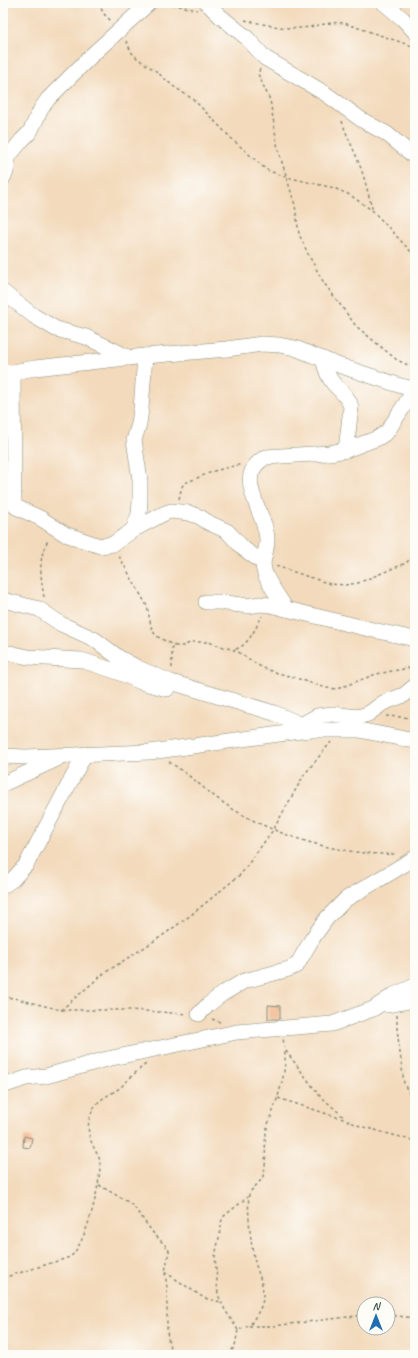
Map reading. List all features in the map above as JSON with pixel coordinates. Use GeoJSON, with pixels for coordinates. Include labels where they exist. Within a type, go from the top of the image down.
{"type":"FeatureCollection","features":[{"type":"Feature","properties":{"kind":"street"},"geometry":{"type":"LineString","coordinates":[[3,178],[6,172],[8,157],[30,132],[41,109],[48,99],[94,53],[149,3]]}},
{"type":"Feature","properties":{"kind":"street"},"geometry":{"type":"LineString","coordinates":[[384,3],[403,19],[415,32]]}},
{"type":"Feature","properties":{"kind":"street"},"geometry":{"type":"LineString","coordinates":[[202,7],[220,16],[245,36]]}},
{"type":"Feature","properties":{"kind":"street"},"geometry":{"type":"LineString","coordinates":[[223,9],[265,58],[362,120],[387,134],[415,157]]}},
{"type":"Feature","properties":{"kind":"street"},"geometry":{"type":"LineString","coordinates":[[3,292],[34,316],[56,329],[138,357]]}},
{"type":"Feature","properties":{"kind":"street"},"geometry":{"type":"LineString","coordinates":[[168,512],[133,530],[119,541],[110,545],[96,545],[61,532],[40,518],[16,507],[14,503],[8,372],[267,344],[295,348],[402,386],[415,389],[387,432],[372,441],[346,450],[266,457],[258,461],[252,469],[250,479],[252,491],[265,528],[267,541],[262,562],[265,574],[286,609]]}},
{"type":"Feature","properties":{"kind":"street"},"geometry":{"type":"LineString","coordinates":[[133,530],[139,514],[141,491],[134,440],[139,424],[141,409],[138,357]]}},
{"type":"Feature","properties":{"kind":"street"},"geometry":{"type":"LineString","coordinates":[[323,359],[327,373],[332,382],[350,402],[351,407],[346,450]]}},
{"type":"Feature","properties":{"kind":"street"},"geometry":{"type":"LineString","coordinates":[[141,491],[146,501],[168,512],[189,513],[227,531],[244,549],[262,562]]}},
{"type":"Feature","properties":{"kind":"street"},"geometry":{"type":"LineString","coordinates":[[3,600],[39,609],[61,624],[94,639],[118,657],[138,668],[171,682],[274,713],[304,728]]}},
{"type":"Feature","properties":{"kind":"street"},"geometry":{"type":"LineString","coordinates":[[206,602],[219,602],[248,606],[260,604],[270,605],[415,639]]}},
{"type":"Feature","properties":{"kind":"street"},"geometry":{"type":"LineString","coordinates":[[3,654],[81,660],[118,672],[141,682],[200,700],[205,700],[214,696]]}},
{"type":"Feature","properties":{"kind":"street"},"geometry":{"type":"LineString","coordinates":[[304,728],[317,716],[332,714],[358,717],[368,714],[383,704],[404,695],[415,686]]}},
{"type":"Feature","properties":{"kind":"street"},"geometry":{"type":"LineString","coordinates":[[3,756],[25,757],[150,752],[304,728],[359,730],[415,741]]}},
{"type":"Feature","properties":{"kind":"street"},"geometry":{"type":"LineString","coordinates":[[3,886],[13,879],[26,865],[85,754]]}},
{"type":"Feature","properties":{"kind":"street"},"geometry":{"type":"LineString","coordinates":[[3,784],[67,755]]}},
{"type":"Feature","properties":{"kind":"street"},"geometry":{"type":"LineString","coordinates":[[199,1014],[222,994],[244,981],[289,969],[297,964],[327,918],[346,899],[415,858]]}},
{"type":"Feature","properties":{"kind":"street"},"geometry":{"type":"LineString","coordinates":[[373,1009],[394,996],[415,986]]}},
{"type":"Feature","properties":{"kind":"street"},"geometry":{"type":"LineString","coordinates":[[3,1095],[8,1084],[26,1078],[46,1076],[106,1059],[237,1032],[332,1024],[373,1009],[415,1000]]}},
{"type":"Feature","properties":{"kind":"path"},"geometry":{"type":"LineString","coordinates":[[99,3],[105,16],[118,26],[132,53],[173,86],[194,100],[230,138],[256,161],[269,171],[286,177],[334,188],[350,195],[373,211],[415,256]]}},
{"type":"Feature","properties":{"kind":"path"},"geometry":{"type":"LineString","coordinates":[[167,3],[202,7]]}},
{"type":"Feature","properties":{"kind":"path"},"geometry":{"type":"LineString","coordinates":[[223,9],[287,28],[312,27],[324,23],[334,22],[344,23],[415,47]]}},
{"type":"Feature","properties":{"kind":"path"},"geometry":{"type":"LineString","coordinates":[[265,58],[258,74],[270,100],[276,143],[296,205],[299,234],[308,254],[324,283],[356,326],[397,360],[415,368]]}},
{"type":"Feature","properties":{"kind":"path"},"geometry":{"type":"LineString","coordinates":[[336,102],[346,137],[356,154],[373,211]]}},
{"type":"Feature","properties":{"kind":"path"},"geometry":{"type":"LineString","coordinates":[[168,512],[178,502],[183,485],[186,483],[229,467],[258,461]]}},
{"type":"Feature","properties":{"kind":"path"},"geometry":{"type":"LineString","coordinates":[[44,597],[41,560],[43,551],[49,539],[61,532]]}},
{"type":"Feature","properties":{"kind":"path"},"geometry":{"type":"LineString","coordinates":[[110,545],[119,555],[147,606],[154,633],[175,646],[183,646],[192,642],[208,642],[240,652],[261,667],[326,688],[337,689],[376,674],[415,667]]}},
{"type":"Feature","properties":{"kind":"path"},"geometry":{"type":"LineString","coordinates":[[262,562],[330,584],[351,585],[406,563],[411,558],[415,550]]}},
{"type":"Feature","properties":{"kind":"path"},"geometry":{"type":"LineString","coordinates":[[234,650],[246,644],[270,605]]}},
{"type":"Feature","properties":{"kind":"path"},"geometry":{"type":"LineString","coordinates":[[171,682],[172,648],[175,646]]}},
{"type":"Feature","properties":{"kind":"path"},"geometry":{"type":"LineString","coordinates":[[368,714],[415,718]]}},
{"type":"Feature","properties":{"kind":"path"},"geometry":{"type":"LineString","coordinates":[[61,1010],[103,974],[162,936],[191,915],[241,874],[273,830],[304,775],[341,730]]}},
{"type":"Feature","properties":{"kind":"path"},"geometry":{"type":"LineString","coordinates":[[150,752],[171,764],[225,804],[250,819],[273,830],[311,843],[364,854],[399,854]]}},
{"type":"Feature","properties":{"kind":"path"},"geometry":{"type":"LineString","coordinates":[[3,997],[14,998],[61,1010],[131,1010],[199,1014],[226,1024],[237,1032]]}},
{"type":"Feature","properties":{"kind":"path"},"geometry":{"type":"LineString","coordinates":[[397,1003],[397,1029],[404,1084],[410,1095],[415,1098]]}},
{"type":"Feature","properties":{"kind":"path"},"geometry":{"type":"LineString","coordinates":[[249,1326],[262,1305],[264,1287],[254,1259],[249,1213],[249,1196],[250,1192],[263,1177],[267,1127],[283,1079],[286,1060],[280,1028]]}},
{"type":"Feature","properties":{"kind":"path"},"geometry":{"type":"LineString","coordinates":[[285,1050],[319,1094],[346,1120]]}},
{"type":"Feature","properties":{"kind":"path"},"geometry":{"type":"LineString","coordinates":[[3,1278],[70,1256],[79,1244],[87,1228],[98,1185],[100,1161],[90,1140],[88,1132],[90,1116],[95,1106],[106,1095],[117,1090],[135,1072],[147,1063]]}},
{"type":"Feature","properties":{"kind":"path"},"geometry":{"type":"LineString","coordinates":[[277,1098],[293,1102],[360,1126],[415,1141]]}},
{"type":"Feature","properties":{"kind":"path"},"geometry":{"type":"LineString","coordinates":[[98,1185],[131,1204],[154,1234],[168,1248],[169,1251],[165,1272],[167,1288],[167,1332],[170,1348],[177,1355]]}},
{"type":"Feature","properties":{"kind":"path"},"geometry":{"type":"LineString","coordinates":[[228,1355],[235,1346],[238,1330],[221,1302],[216,1287],[215,1256],[223,1217],[249,1196]]}},
{"type":"Feature","properties":{"kind":"path"},"geometry":{"type":"LineString","coordinates":[[165,1272],[204,1298],[221,1302]]}},
{"type":"Feature","properties":{"kind":"path"},"geometry":{"type":"LineString","coordinates":[[396,1315],[415,1318]]}},
{"type":"Feature","properties":{"kind":"path"},"geometry":{"type":"LineString","coordinates":[[238,1330],[249,1326],[273,1326],[356,1316]]}},
{"type":"Feature","properties":{"kind":"building"},"geometry":{"type":"Polygon","coordinates":[[[268,1005],[280,1006],[280,1019],[268,1019],[268,1005]]]}},
{"type":"Feature","properties":{"kind":"building"},"geometry":{"type":"Polygon","coordinates":[[[24,1136],[32,1138],[30,1148],[23,1147],[24,1136]]]}}]}
